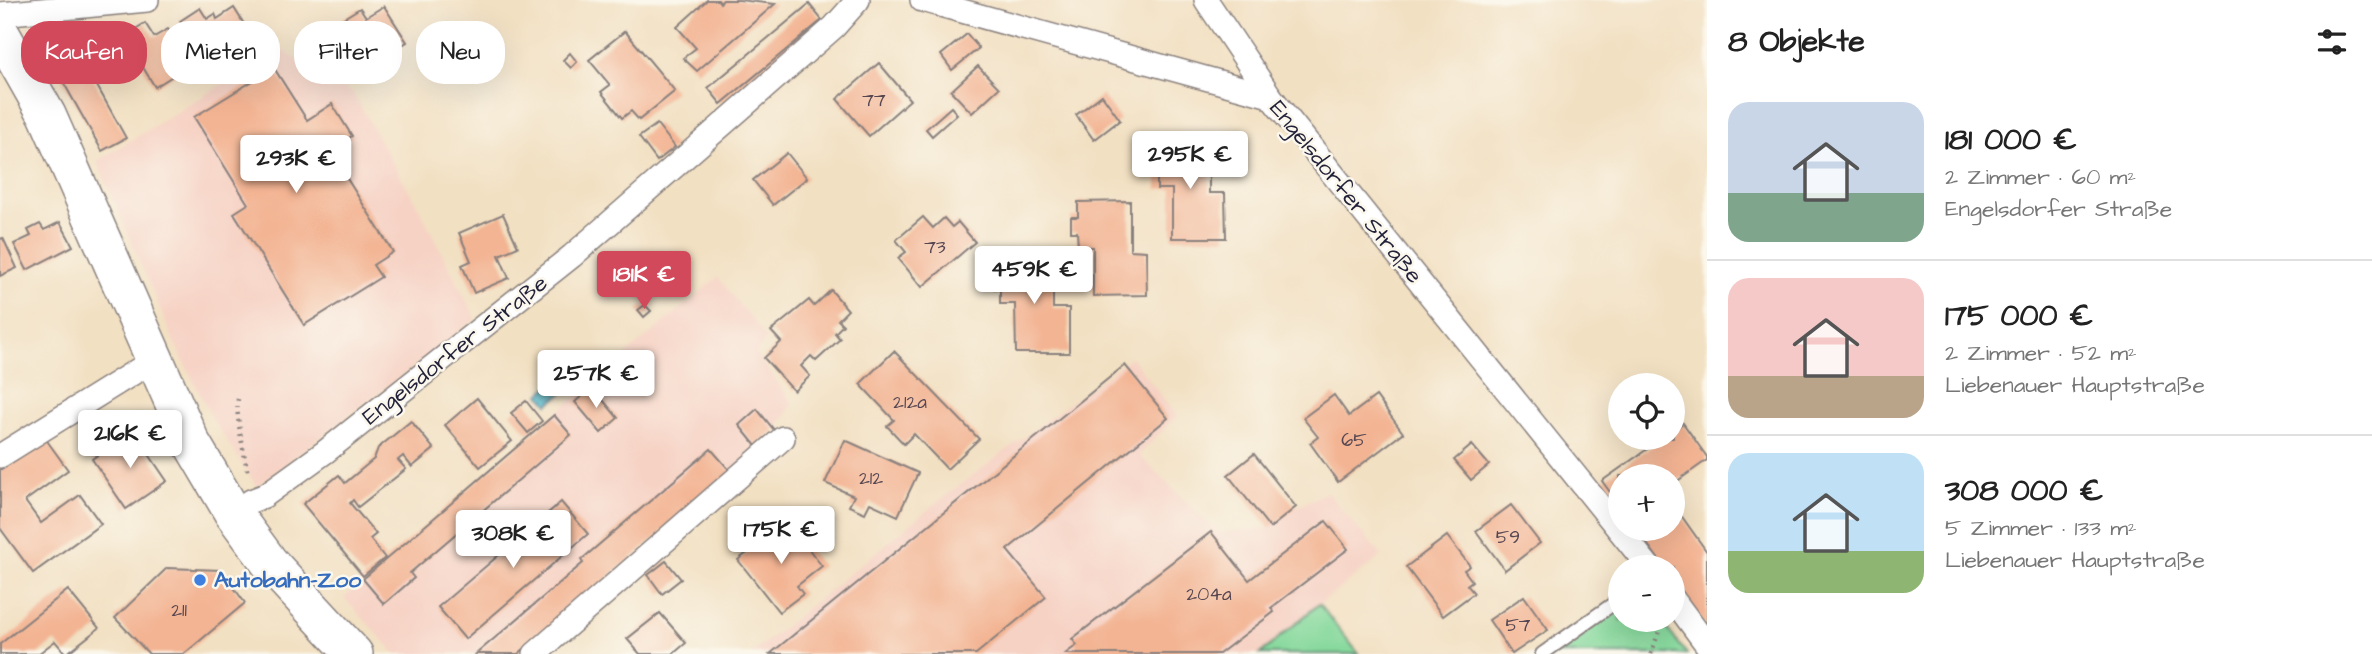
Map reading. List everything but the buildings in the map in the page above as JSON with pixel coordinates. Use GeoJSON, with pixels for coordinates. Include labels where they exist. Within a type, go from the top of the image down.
{"type":"FeatureCollection","features":[{"type":"Feature","properties":{"kind":"main road"},"geometry":{"type":"LineString","coordinates":[[0,32],[47,115],[191,442],[249,503],[275,569],[354,654]]}},
{"type":"Feature","properties":{"kind":"street"},"geometry":{"type":"LineString","coordinates":[[0,14],[147,0]]}},
{"type":"Feature","properties":{"kind":"street","name":"Engelsdorfer Straße"},"geometry":{"type":"LineString","coordinates":[[249,503],[426,374],[572,256],[834,27],[858,0]]}},
{"type":"Feature","properties":{"kind":"street","name":"Engelsdorfer Straße"},"geometry":{"type":"LineString","coordinates":[[922,0],[1270,96],[1639,555]]}},
{"type":"Feature","properties":{"kind":"street"},"geometry":{"type":"LineString","coordinates":[[1206,0],[1270,96]]}},
{"type":"Feature","properties":{"kind":"street"},"geometry":{"type":"LineString","coordinates":[[0,456],[154,360]]}},
{"type":"Feature","properties":{"kind":"street"},"geometry":{"type":"LineString","coordinates":[[535,654],[783,438]]}},
{"type":"Feature","properties":{"kind":"street"},"geometry":{"type":"LineString","coordinates":[[1685,615],[1707,645]]}},
{"type":"Feature","properties":{"kind":"lane"},"geometry":{"type":"LineString","coordinates":[[1542,654],[1608,607]]}},
{"type":"Feature","properties":{"kind":"path"},"geometry":{"type":"LineString","coordinates":[[238,399],[236,410],[241,427],[249,503]]}},
{"type":"Feature","properties":{"kind":"path"},"geometry":{"type":"LineString","coordinates":[[1651,654],[1659,632]]}},
{"type":"Feature","properties":{"kind":"shaded area"},"geometry":{"type":"Polygon","coordinates":[[[280,49],[294,57],[294,84],[338,84],[353,93],[420,210],[476,319],[257,486],[213,420],[176,346],[97,161],[223,84],[280,84],[280,49]]]}},
{"type":"Feature","properties":{"kind":"shaded area"},"geometry":{"type":"Polygon","coordinates":[[[718,277],[767,339],[756,353],[793,404],[775,431],[756,446],[732,473],[518,654],[396,654],[344,598],[718,277]]]}},
{"type":"Feature","properties":{"kind":"shaded area"},"geometry":{"type":"Polygon","coordinates":[[[1131,357],[1177,416],[1139,455],[1218,533],[1270,528],[1296,507],[1327,492],[1382,556],[1296,622],[1260,654],[751,654],[940,500],[1131,357]]]}},
{"type":"Feature","properties":{"kind":"green space"},"geometry":{"type":"Polygon","coordinates":[[[1319,604],[1359,654],[1260,654],[1319,604]]]}},
{"type":"Feature","properties":{"kind":"green space"},"geometry":{"type":"Polygon","coordinates":[[[1608,616],[1608,632],[1670,632],[1687,654],[1557,654],[1608,616]]]}},
{"type":"Feature","properties":{"kind":"water"},"geometry":{"type":"Polygon","coordinates":[[[560,377],[569,388],[548,404],[540,394],[560,377]]]}},
{"type":"Feature","properties":{"kind":"place","name":"Autobahn-Zoo"},"geometry":{"type":"Point","coordinates":[200,580]}}]}
